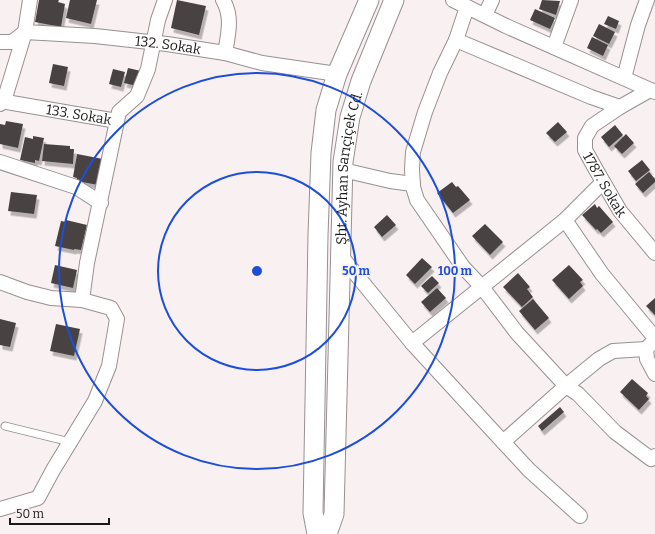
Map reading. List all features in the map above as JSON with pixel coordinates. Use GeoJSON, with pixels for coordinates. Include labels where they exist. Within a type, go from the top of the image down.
{"type":"FeatureCollection","features":[{"type":"Feature","properties":{"kind":"main road","name":"Şht. Ayhan Sarıçiçek Cd."},"geometry":{"type":"LineString","coordinates":[[316,534],[313,513],[318,235],[322,153],[326,110],[337,74],[370,0]]}},
{"type":"Feature","properties":{"kind":"main road","name":"Şht. Ayhan Sarıçiçek Cd."},"geometry":{"type":"LineString","coordinates":[[327,534],[334,514],[343,170],[350,117],[361,81],[394,0]]}},
{"type":"Feature","properties":{"kind":"street"},"geometry":{"type":"LineString","coordinates":[[1,102],[25,32],[30,0]]}},
{"type":"Feature","properties":{"kind":"street","name":"133. Sokak"},"geometry":{"type":"LineString","coordinates":[[1,102],[117,121],[119,112],[137,96],[148,69],[158,20],[165,0]]}},
{"type":"Feature","properties":{"kind":"street"},"geometry":{"type":"LineString","coordinates":[[223,0],[229,17],[225,53]]}},
{"type":"Feature","properties":{"kind":"street"},"geometry":{"type":"LineString","coordinates":[[453,0],[652,91]]}},
{"type":"Feature","properties":{"kind":"street"},"geometry":{"type":"LineString","coordinates":[[485,15],[492,0]]}},
{"type":"Feature","properties":{"kind":"street"},"geometry":{"type":"LineString","coordinates":[[554,47],[571,0]]}},
{"type":"Feature","properties":{"kind":"street"},"geometry":{"type":"LineString","coordinates":[[624,78],[638,25],[647,0]]}},
{"type":"Feature","properties":{"kind":"street"},"geometry":{"type":"LineString","coordinates":[[467,7],[456,40],[440,73],[413,152],[413,184],[417,200],[463,267],[482,288],[517,333],[566,386],[578,394],[615,432],[651,459],[655,456]]}},
{"type":"Feature","properties":{"kind":"street"},"geometry":{"type":"LineString","coordinates":[[0,42],[12,42],[25,32]]}},
{"type":"Feature","properties":{"kind":"street","name":"132. Sokak"},"geometry":{"type":"LineString","coordinates":[[25,32],[95,36],[154,42],[225,53],[262,63],[337,74]]}},
{"type":"Feature","properties":{"kind":"street"},"geometry":{"type":"LineString","coordinates":[[456,40],[572,90],[620,107]]}},
{"type":"Feature","properties":{"kind":"street","name":"1787. Sokak"},"geometry":{"type":"LineString","coordinates":[[652,91],[620,107],[592,126],[585,138],[585,150],[620,211],[655,253]]}},
{"type":"Feature","properties":{"kind":"street"},"geometry":{"type":"LineString","coordinates":[[82,300],[87,263],[101,203],[117,121]]}},
{"type":"Feature","properties":{"kind":"street"},"geometry":{"type":"LineString","coordinates":[[0,162],[76,187],[101,203]]}},
{"type":"Feature","properties":{"kind":"street"},"geometry":{"type":"LineString","coordinates":[[343,170],[413,184]]}},
{"type":"Feature","properties":{"kind":"street"},"geometry":{"type":"LineString","coordinates":[[412,343],[565,220],[603,182]]}},
{"type":"Feature","properties":{"kind":"street"},"geometry":{"type":"LineString","coordinates":[[565,220],[602,274],[652,342]]}},
{"type":"Feature","properties":{"kind":"street"},"geometry":{"type":"LineString","coordinates":[[341,256],[412,343],[503,442],[534,474],[580,516]]}},
{"type":"Feature","properties":{"kind":"street"},"geometry":{"type":"LineString","coordinates":[[0,282],[27,292],[52,298],[82,300],[112,308],[117,319],[109,366],[95,400],[38,498],[0,509]]}},
{"type":"Feature","properties":{"kind":"street"},"geometry":{"type":"LineString","coordinates":[[652,342],[647,360],[655,374]]}},
{"type":"Feature","properties":{"kind":"street"},"geometry":{"type":"LineString","coordinates":[[503,442],[599,359],[613,351],[652,342]]}},
{"type":"Feature","properties":{"kind":"lane"},"geometry":{"type":"LineString","coordinates":[[5,426],[70,442]]}},
{"type":"Feature","properties":{"kind":"building"},"geometry":{"type":"Polygon","coordinates":[[[39,0],[59,0],[58,2],[65,4],[61,27],[35,22],[39,0]]]}},
{"type":"Feature","properties":{"kind":"building"},"geometry":{"type":"Polygon","coordinates":[[[70,0],[97,0],[91,24],[66,18],[70,0]]]}},
{"type":"Feature","properties":{"kind":"building"},"geometry":{"type":"Polygon","coordinates":[[[177,0],[206,6],[199,35],[171,28],[177,0]]]}},
{"type":"Feature","properties":{"kind":"building"},"geometry":{"type":"Polygon","coordinates":[[[542,0],[560,1],[556,15],[539,9],[542,0]]]}},
{"type":"Feature","properties":{"kind":"building"},"geometry":{"type":"Polygon","coordinates":[[[535,9],[555,18],[550,29],[530,20],[535,9]]]}},
{"type":"Feature","properties":{"kind":"building"},"geometry":{"type":"Polygon","coordinates":[[[608,16],[619,21],[616,29],[604,24],[608,16]]]}},
{"type":"Feature","properties":{"kind":"building"},"geometry":{"type":"Polygon","coordinates":[[[599,24],[615,32],[609,44],[593,36],[599,24]]]}},
{"type":"Feature","properties":{"kind":"building"},"geometry":{"type":"Polygon","coordinates":[[[592,37],[608,45],[603,56],[587,48],[592,37]]]}},
{"type":"Feature","properties":{"kind":"building"},"geometry":{"type":"Polygon","coordinates":[[[53,64],[68,67],[64,86],[49,83],[53,64]]]}},
{"type":"Feature","properties":{"kind":"building"},"geometry":{"type":"Polygon","coordinates":[[[128,68],[141,71],[137,86],[124,83],[128,68]]]}},
{"type":"Feature","properties":{"kind":"building"},"geometry":{"type":"Polygon","coordinates":[[[113,69],[125,72],[121,87],[109,84],[113,69]]]}},
{"type":"Feature","properties":{"kind":"building"},"geometry":{"type":"Polygon","coordinates":[[[6,121],[23,124],[18,148],[0,144],[0,124],[5,125],[6,121]]]}},
{"type":"Feature","properties":{"kind":"building"},"geometry":{"type":"Polygon","coordinates":[[[558,122],[567,132],[555,142],[546,133],[558,122]]]}},
{"type":"Feature","properties":{"kind":"building"},"geometry":{"type":"Polygon","coordinates":[[[615,125],[623,135],[609,147],[601,137],[615,125]]]}},
{"type":"Feature","properties":{"kind":"building"},"geometry":{"type":"Polygon","coordinates":[[[626,134],[634,143],[622,154],[614,146],[626,134]]]}},
{"type":"Feature","properties":{"kind":"building"},"geometry":{"type":"Polygon","coordinates":[[[33,136],[44,138],[39,161],[35,160],[35,163],[20,160],[25,137],[33,139],[33,136]]]}},
{"type":"Feature","properties":{"kind":"building"},"geometry":{"type":"Polygon","coordinates":[[[44,144],[70,146],[70,149],[74,149],[73,164],[42,161],[44,144]]]}},
{"type":"Feature","properties":{"kind":"building"},"geometry":{"type":"Polygon","coordinates":[[[77,154],[103,159],[98,185],[77,181],[77,178],[73,177],[77,154]]]}},
{"type":"Feature","properties":{"kind":"building"},"geometry":{"type":"Polygon","coordinates":[[[642,160],[650,170],[636,181],[628,171],[642,160]]]}},
{"type":"Feature","properties":{"kind":"building"},"geometry":{"type":"Polygon","coordinates":[[[649,172],[655,179],[655,182],[643,193],[635,184],[649,172]]]}},
{"type":"Feature","properties":{"kind":"building"},"geometry":{"type":"Polygon","coordinates":[[[452,182],[456,187],[458,186],[470,200],[453,213],[437,193],[452,182]]]}},
{"type":"Feature","properties":{"kind":"building"},"geometry":{"type":"Polygon","coordinates":[[[11,192],[37,195],[34,214],[8,211],[11,192]]]}},
{"type":"Feature","properties":{"kind":"building"},"geometry":{"type":"Polygon","coordinates":[[[595,204],[597,208],[599,206],[613,222],[601,233],[597,229],[596,230],[582,215],[595,204]]]}},
{"type":"Feature","properties":{"kind":"building"},"geometry":{"type":"Polygon","coordinates":[[[387,215],[396,225],[382,237],[374,227],[387,215]]]}},
{"type":"Feature","properties":{"kind":"building"},"geometry":{"type":"Polygon","coordinates":[[[66,220],[87,225],[81,250],[55,246],[61,221],[66,222],[66,220]]]}},
{"type":"Feature","properties":{"kind":"building"},"geometry":{"type":"Polygon","coordinates":[[[485,224],[503,242],[490,255],[472,236],[485,224]]]}},
{"type":"Feature","properties":{"kind":"building"},"geometry":{"type":"Polygon","coordinates":[[[422,258],[432,267],[415,284],[406,275],[422,258]]]}},
{"type":"Feature","properties":{"kind":"building"},"geometry":{"type":"Polygon","coordinates":[[[55,265],[77,270],[73,288],[51,283],[55,265]]]}},
{"type":"Feature","properties":{"kind":"building"},"geometry":{"type":"Polygon","coordinates":[[[569,265],[583,280],[580,282],[583,286],[569,299],[552,280],[569,265]]]}},
{"type":"Feature","properties":{"kind":"building"},"geometry":{"type":"Polygon","coordinates":[[[518,273],[530,287],[527,289],[533,297],[522,307],[503,287],[518,273]]]}},
{"type":"Feature","properties":{"kind":"building"},"geometry":{"type":"Polygon","coordinates":[[[432,276],[439,283],[428,293],[421,286],[432,276]]]}},
{"type":"Feature","properties":{"kind":"building"},"geometry":{"type":"Polygon","coordinates":[[[437,288],[446,298],[430,312],[421,302],[437,288]]]}},
{"type":"Feature","properties":{"kind":"building"},"geometry":{"type":"Polygon","coordinates":[[[655,298],[655,315],[646,306],[655,298]]]}},
{"type":"Feature","properties":{"kind":"building"},"geometry":{"type":"Polygon","coordinates":[[[533,299],[549,318],[535,330],[519,311],[533,299]]]}},
{"type":"Feature","properties":{"kind":"building"},"geometry":{"type":"Polygon","coordinates":[[[0,319],[16,323],[10,347],[0,345],[0,319]]]}},
{"type":"Feature","properties":{"kind":"building"},"geometry":{"type":"Polygon","coordinates":[[[56,324],[80,329],[74,356],[50,351],[56,324]]]}},
{"type":"Feature","properties":{"kind":"building"},"geometry":{"type":"Polygon","coordinates":[[[632,379],[648,393],[646,396],[649,399],[639,410],[620,392],[632,379]]]}},
{"type":"Feature","properties":{"kind":"building"},"geometry":{"type":"Polygon","coordinates":[[[560,407],[564,412],[542,431],[538,426],[560,407]]]}}]}
